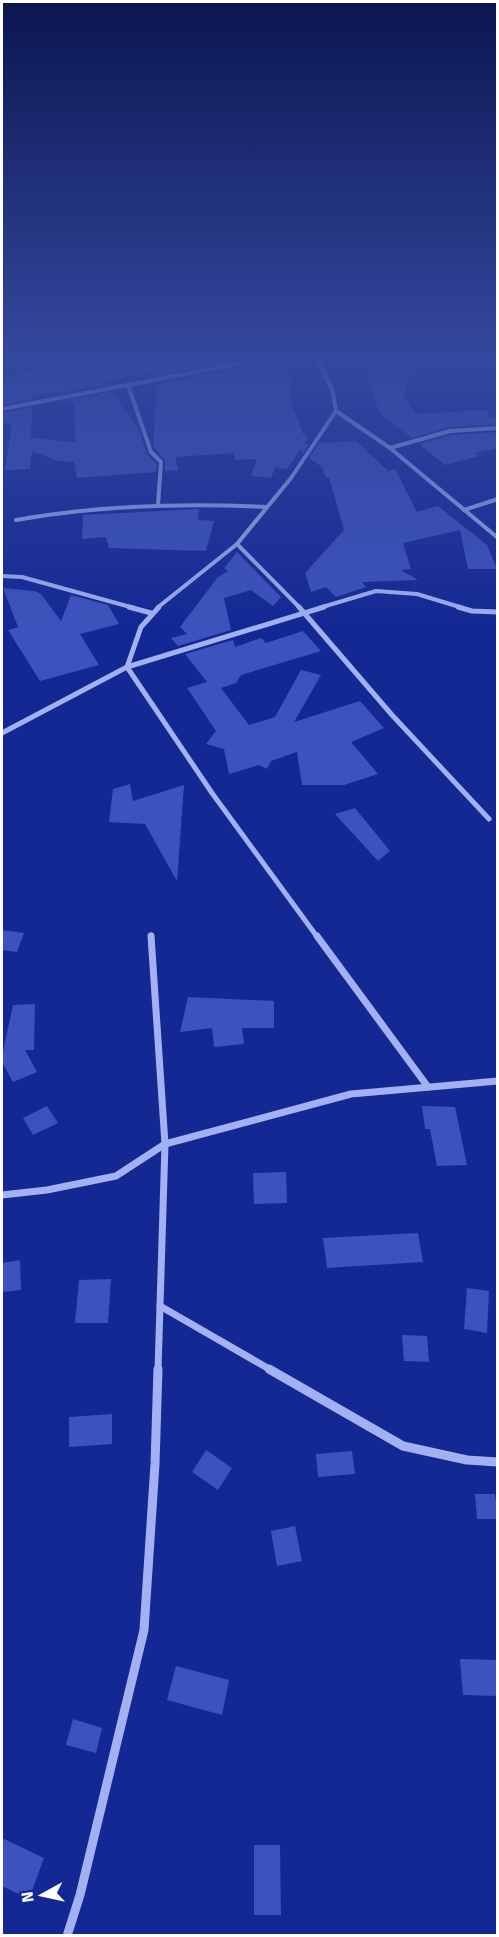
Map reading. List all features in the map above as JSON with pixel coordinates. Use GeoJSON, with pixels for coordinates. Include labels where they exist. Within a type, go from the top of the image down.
{"type":"FeatureCollection","features":[{"type":"Feature","properties":{"kind":"street"},"geometry":{"type":"LineString","coordinates":[[149,446],[151,452],[161,462],[158,504]]}},
{"type":"Feature","properties":{"kind":"street"},"geometry":{"type":"LineString","coordinates":[[127,667],[141,627],[152,613],[237,544],[291,478],[312,446]]}},
{"type":"Feature","properties":{"kind":"street"},"geometry":{"type":"LineString","coordinates":[[390,448],[396,446]]}},
{"type":"Feature","properties":{"kind":"street"},"geometry":{"type":"LineString","coordinates":[[390,448],[498,538]]}},
{"type":"Feature","properties":{"kind":"street"},"geometry":{"type":"LineString","coordinates":[[464,510],[498,499]]}},
{"type":"Feature","properties":{"kind":"street"},"geometry":{"type":"LineString","coordinates":[[16,520],[108,506],[221,504],[267,507]]}},
{"type":"Feature","properties":{"kind":"street"},"geometry":{"type":"LineString","coordinates":[[237,544],[305,613],[384,706],[489,819]]}},
{"type":"Feature","properties":{"kind":"street"},"geometry":{"type":"LineString","coordinates":[[2,576],[22,577],[152,613]]}},
{"type":"Feature","properties":{"kind":"street"},"geometry":{"type":"LineString","coordinates":[[2,733],[127,667],[376,591],[417,594],[472,611],[498,612]]}},
{"type":"Feature","properties":{"kind":"street"},"geometry":{"type":"LineString","coordinates":[[127,667],[212,793],[428,1087]]}},
{"type":"Feature","properties":{"kind":"street"},"geometry":{"type":"LineString","coordinates":[[67,1935],[80,1895],[144,1630],[155,1464],[165,1144],[151,935]]}},
{"type":"Feature","properties":{"kind":"street"},"geometry":{"type":"LineString","coordinates":[[2,1195],[47,1191],[116,1176],[165,1144],[351,1094],[498,1081]]}},
{"type":"Feature","properties":{"kind":"street"},"geometry":{"type":"LineString","coordinates":[[160,1306],[403,1446],[467,1460],[498,1462]]}},
{"type":"Feature","properties":{"kind":"building"},"geometry":{"type":"Polygon","coordinates":[[[9,446],[145,446],[147,454],[157,464],[156,472],[77,478],[74,462],[58,461],[32,451],[30,469],[5,470],[9,446]]]}},
{"type":"Feature","properties":{"kind":"building"},"geometry":{"type":"Polygon","coordinates":[[[153,446],[307,446],[303,453],[300,450],[287,469],[275,467],[271,478],[251,476],[257,459],[235,460],[234,453],[175,457],[178,470],[165,471],[165,460],[153,446]]]}},
{"type":"Feature","properties":{"kind":"building"},"geometry":{"type":"Polygon","coordinates":[[[317,446],[362,446],[388,471],[395,469],[417,512],[438,506],[487,545],[497,569],[468,569],[460,530],[403,543],[411,569],[401,570],[418,580],[362,582],[366,587],[336,597],[326,587],[311,592],[305,573],[344,530],[329,477],[326,478],[322,467],[309,458],[317,446]]]}},
{"type":"Feature","properties":{"kind":"building"},"geometry":{"type":"Polygon","coordinates":[[[422,446],[498,446],[475,453],[479,456],[445,465],[422,446]]]}},
{"type":"Feature","properties":{"kind":"building"},"geometry":{"type":"Polygon","coordinates":[[[199,509],[198,520],[214,521],[206,551],[109,548],[106,537],[82,539],[83,515],[199,509]]]}},
{"type":"Feature","properties":{"kind":"building"},"geometry":{"type":"Polygon","coordinates":[[[237,552],[281,597],[273,606],[251,590],[224,598],[231,630],[178,646],[171,638],[187,634],[180,627],[217,578],[228,571],[224,568],[237,552]]]}},
{"type":"Feature","properties":{"kind":"building"},"geometry":{"type":"Polygon","coordinates":[[[3,588],[34,591],[41,594],[61,621],[71,595],[108,605],[119,624],[80,634],[99,665],[40,681],[8,630],[18,627],[3,588]]]}},
{"type":"Feature","properties":{"kind":"building"},"geometry":{"type":"Polygon","coordinates":[[[303,631],[321,651],[241,675],[236,683],[221,688],[249,725],[275,717],[301,670],[321,675],[294,722],[360,701],[384,728],[351,742],[378,774],[344,785],[302,785],[297,752],[271,761],[267,769],[259,765],[229,774],[224,749],[206,744],[216,731],[187,688],[207,682],[185,654],[233,640],[235,647],[261,638],[266,643],[303,631]]]}},
{"type":"Feature","properties":{"kind":"building"},"geometry":{"type":"Polygon","coordinates":[[[130,784],[133,801],[184,785],[177,881],[145,824],[109,822],[113,789],[130,784]]]}},
{"type":"Feature","properties":{"kind":"building"},"geometry":{"type":"Polygon","coordinates":[[[355,808],[390,851],[378,861],[335,814],[355,808]]]}},
{"type":"Feature","properties":{"kind":"building"},"geometry":{"type":"Polygon","coordinates":[[[2,930],[24,933],[17,952],[2,950],[2,930]]]}},
{"type":"Feature","properties":{"kind":"building"},"geometry":{"type":"Polygon","coordinates":[[[188,997],[274,1001],[274,1028],[242,1028],[244,1044],[214,1047],[212,1028],[180,1032],[188,997]]]}},
{"type":"Feature","properties":{"kind":"building"},"geometry":{"type":"Polygon","coordinates":[[[35,1004],[34,1050],[25,1050],[37,1072],[13,1082],[2,1062],[2,1056],[13,1005],[35,1004]]]}},
{"type":"Feature","properties":{"kind":"building"},"geometry":{"type":"Polygon","coordinates":[[[47,1106],[58,1123],[33,1135],[23,1118],[47,1106]]]}},
{"type":"Feature","properties":{"kind":"building"},"geometry":{"type":"Polygon","coordinates":[[[422,1106],[455,1107],[467,1165],[437,1166],[430,1129],[425,1129],[422,1106]]]}},
{"type":"Feature","properties":{"kind":"building"},"geometry":{"type":"Polygon","coordinates":[[[286,1172],[287,1203],[254,1204],[253,1173],[286,1172]]]}},
{"type":"Feature","properties":{"kind":"building"},"geometry":{"type":"Polygon","coordinates":[[[418,1233],[423,1262],[327,1268],[323,1238],[418,1233]]]}},
{"type":"Feature","properties":{"kind":"building"},"geometry":{"type":"Polygon","coordinates":[[[20,1260],[21,1290],[2,1292],[2,1263],[20,1260]]]}},
{"type":"Feature","properties":{"kind":"building"},"geometry":{"type":"Polygon","coordinates":[[[111,1279],[108,1323],[75,1323],[79,1280],[111,1279]]]}},
{"type":"Feature","properties":{"kind":"building"},"geometry":{"type":"Polygon","coordinates":[[[467,1288],[489,1291],[487,1333],[464,1329],[467,1288]]]}},
{"type":"Feature","properties":{"kind":"building"},"geometry":{"type":"Polygon","coordinates":[[[402,1335],[427,1336],[429,1362],[404,1361],[402,1335]]]}},
{"type":"Feature","properties":{"kind":"building"},"geometry":{"type":"Polygon","coordinates":[[[112,1414],[112,1444],[69,1447],[69,1417],[112,1414]]]}},
{"type":"Feature","properties":{"kind":"building"},"geometry":{"type":"Polygon","coordinates":[[[206,1450],[232,1468],[218,1490],[192,1472],[206,1450]]]}},
{"type":"Feature","properties":{"kind":"building"},"geometry":{"type":"Polygon","coordinates":[[[352,1451],[355,1474],[318,1477],[316,1454],[352,1451]]]}},
{"type":"Feature","properties":{"kind":"building"},"geometry":{"type":"Polygon","coordinates":[[[475,1494],[495,1494],[498,1519],[477,1519],[475,1494]]]}},
{"type":"Feature","properties":{"kind":"building"},"geometry":{"type":"Polygon","coordinates":[[[295,1526],[302,1561],[277,1566],[271,1531],[295,1526]]]}},
{"type":"Feature","properties":{"kind":"building"},"geometry":{"type":"Polygon","coordinates":[[[460,1659],[498,1660],[498,1696],[463,1695],[460,1659]]]}},
{"type":"Feature","properties":{"kind":"building"},"geometry":{"type":"Polygon","coordinates":[[[176,1666],[229,1680],[222,1715],[167,1700],[176,1666]]]}},
{"type":"Feature","properties":{"kind":"building"},"geometry":{"type":"Polygon","coordinates":[[[73,1719],[102,1728],[96,1753],[66,1745],[73,1719]]]}},
{"type":"Feature","properties":{"kind":"building"},"geometry":{"type":"Polygon","coordinates":[[[2,1838],[44,1858],[29,1899],[2,1886],[2,1838]]]}},
{"type":"Feature","properties":{"kind":"building"},"geometry":{"type":"Polygon","coordinates":[[[254,1845],[280,1845],[281,1915],[254,1915],[254,1845]]]}}]}
